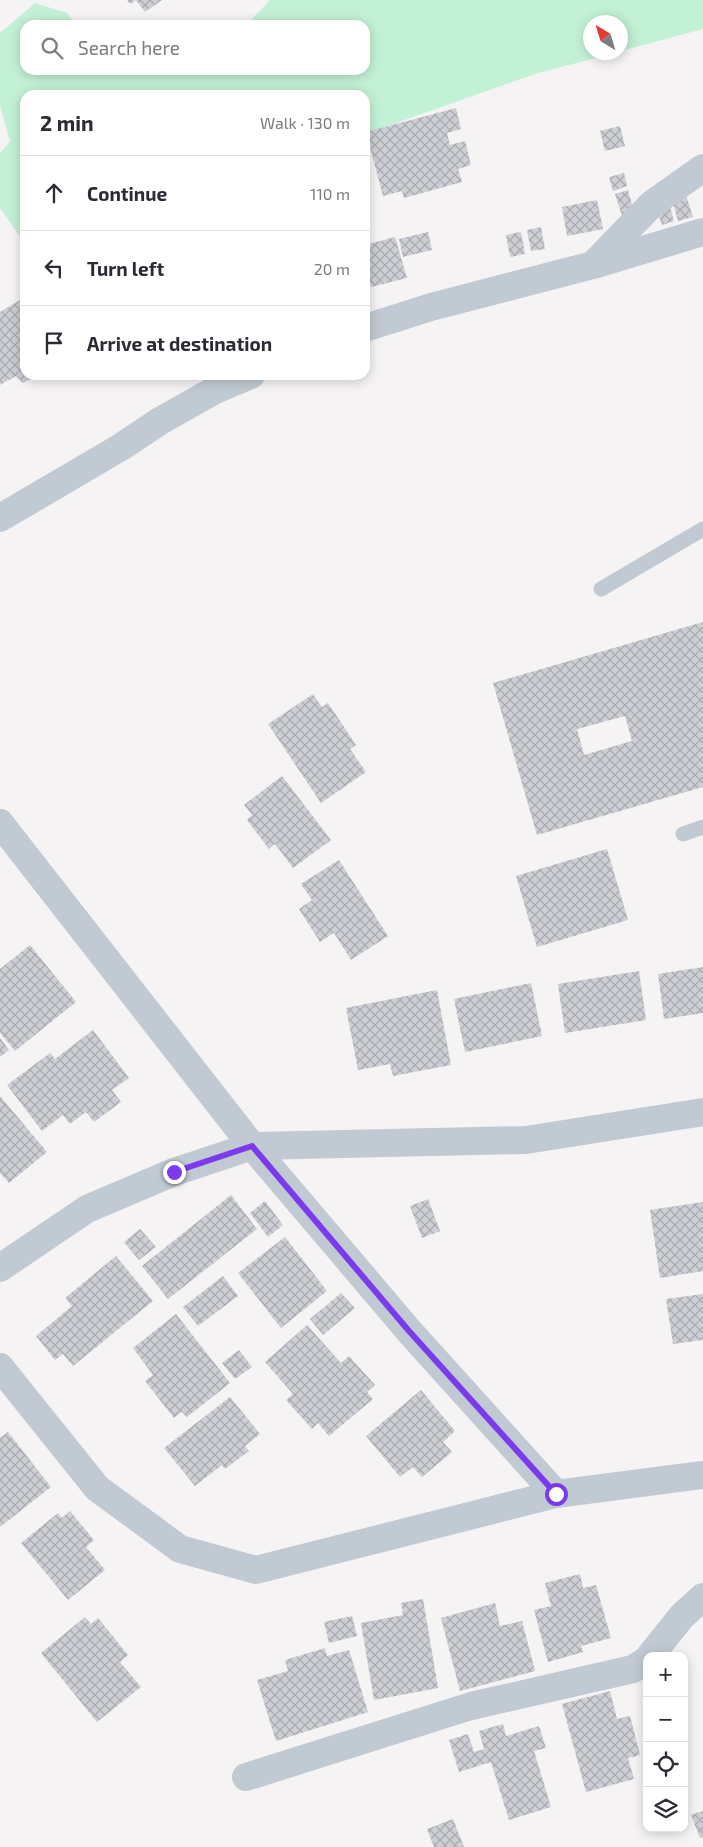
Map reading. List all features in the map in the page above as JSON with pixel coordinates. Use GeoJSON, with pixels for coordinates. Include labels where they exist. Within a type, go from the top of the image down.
{"type":"FeatureCollection","features":[{"type":"Feature","properties":{"kind":"street"},"geometry":{"type":"LineString","coordinates":[[593,265],[652,204],[703,168]]}},
{"type":"Feature","properties":{"kind":"street"},"geometry":{"type":"LineString","coordinates":[[370,326],[431,307],[593,265],[703,232]]}},
{"type":"Feature","properties":{"kind":"street"},"geometry":{"type":"LineString","coordinates":[[0,518],[160,421],[214,390],[239,380]]}},
{"type":"Feature","properties":{"kind":"street"},"geometry":{"type":"LineString","coordinates":[[0,823],[252,1146],[409,1331],[556,1494]]}},
{"type":"Feature","properties":{"kind":"street"},"geometry":{"type":"LineString","coordinates":[[0,1268],[87,1209],[174,1172],[252,1146],[526,1140],[703,1112]]}},
{"type":"Feature","properties":{"kind":"street"},"geometry":{"type":"LineString","coordinates":[[0,1367],[97,1488],[180,1549],[256,1570],[556,1494],[703,1474]]}},
{"type":"Feature","properties":{"kind":"street"},"geometry":{"type":"LineString","coordinates":[[653,1652],[682,1616],[703,1597]]}},
{"type":"Feature","properties":{"kind":"street"},"geometry":{"type":"LineString","coordinates":[[246,1777],[471,1706],[633,1669],[643,1663]]}},
{"type":"Feature","properties":{"kind":"lane"},"geometry":{"type":"LineString","coordinates":[[601,589],[703,529]]}},
{"type":"Feature","properties":{"kind":"lane"},"geometry":{"type":"LineString","coordinates":[[683,834],[703,827]]}},
{"type":"Feature","properties":{"kind":"green space"},"geometry":{"type":"Polygon","coordinates":[[[270,0],[703,0],[703,29],[628,49],[628,15],[583,15],[583,60],[588,60],[538,73],[370,132],[370,90],[20,90],[20,237],[0,208],[0,153],[10,142],[0,105],[0,33],[35,3],[67,13],[72,20],[20,20],[20,75],[370,75],[370,20],[251,20],[270,0]]]}},
{"type":"Feature","properties":{"kind":"building"},"geometry":{"type":"Polygon","coordinates":[[[127,0],[136,0],[130,4],[127,0]]]}},
{"type":"Feature","properties":{"kind":"building"},"geometry":{"type":"Polygon","coordinates":[[[136,0],[162,0],[145,12],[136,0]]]}},
{"type":"Feature","properties":{"kind":"building"},"geometry":{"type":"Polygon","coordinates":[[[456,108],[461,129],[447,133],[450,145],[465,141],[471,165],[458,169],[462,182],[404,198],[402,191],[383,196],[370,147],[370,131],[456,108]]]}},
{"type":"Feature","properties":{"kind":"building"},"geometry":{"type":"Polygon","coordinates":[[[620,126],[625,146],[605,151],[600,131],[620,126]]]}},
{"type":"Feature","properties":{"kind":"building"},"geometry":{"type":"Polygon","coordinates":[[[624,173],[627,186],[613,191],[609,177],[624,173]]]}},
{"type":"Feature","properties":{"kind":"building"},"geometry":{"type":"Polygon","coordinates":[[[628,190],[634,212],[622,216],[615,194],[628,190]]]}},
{"type":"Feature","properties":{"kind":"building"},"geometry":{"type":"Polygon","coordinates":[[[686,195],[693,217],[678,221],[672,199],[686,195]]]}},
{"type":"Feature","properties":{"kind":"building"},"geometry":{"type":"Polygon","coordinates":[[[597,200],[603,229],[567,236],[562,207],[597,200]]]}},
{"type":"Feature","properties":{"kind":"building"},"geometry":{"type":"Polygon","coordinates":[[[668,200],[674,221],[662,225],[655,205],[668,200]]]}},
{"type":"Feature","properties":{"kind":"building"},"geometry":{"type":"Polygon","coordinates":[[[541,227],[545,249],[531,251],[527,230],[541,227]]]}},
{"type":"Feature","properties":{"kind":"building"},"geometry":{"type":"Polygon","coordinates":[[[428,232],[432,250],[403,257],[399,239],[428,232]]]}},
{"type":"Feature","properties":{"kind":"building"},"geometry":{"type":"Polygon","coordinates":[[[521,232],[525,254],[510,257],[506,235],[521,232]]]}},
{"type":"Feature","properties":{"kind":"building"},"geometry":{"type":"Polygon","coordinates":[[[395,237],[407,278],[371,287],[370,244],[395,237]]]}},
{"type":"Feature","properties":{"kind":"building"},"geometry":{"type":"Polygon","coordinates":[[[20,300],[20,380],[16,376],[0,385],[0,312],[20,300]]]}},
{"type":"Feature","properties":{"kind":"building"},"geometry":{"type":"Polygon","coordinates":[[[703,622],[703,787],[537,835],[493,683],[703,622]],[[625,716],[577,729],[584,755],[632,741],[625,716]]]}},
{"type":"Feature","properties":{"kind":"building"},"geometry":{"type":"Polygon","coordinates":[[[313,694],[322,707],[328,703],[356,745],[350,749],[366,772],[321,803],[268,724],[313,694]]]}},
{"type":"Feature","properties":{"kind":"building"},"geometry":{"type":"Polygon","coordinates":[[[282,776],[331,840],[293,868],[275,844],[269,849],[247,820],[252,815],[244,805],[282,776]]]}},
{"type":"Feature","properties":{"kind":"building"},"geometry":{"type":"Polygon","coordinates":[[[607,849],[628,920],[537,947],[516,876],[607,849]]]}},
{"type":"Feature","properties":{"kind":"building"},"geometry":{"type":"Polygon","coordinates":[[[339,860],[388,936],[351,960],[334,933],[320,942],[299,909],[312,900],[301,884],[339,860]]]}},
{"type":"Feature","properties":{"kind":"building"},"geometry":{"type":"Polygon","coordinates":[[[30,945],[76,1002],[15,1051],[0,1033],[0,969],[30,945]]]}},
{"type":"Feature","properties":{"kind":"building"},"geometry":{"type":"Polygon","coordinates":[[[703,967],[703,1013],[664,1019],[658,974],[703,967]]]}},
{"type":"Feature","properties":{"kind":"building"},"geometry":{"type":"Polygon","coordinates":[[[639,971],[646,1020],[565,1033],[558,984],[639,971]]]}},
{"type":"Feature","properties":{"kind":"building"},"geometry":{"type":"Polygon","coordinates":[[[531,983],[542,1036],[465,1052],[454,999],[531,983]]]}},
{"type":"Feature","properties":{"kind":"building"},"geometry":{"type":"Polygon","coordinates":[[[437,990],[451,1065],[393,1076],[390,1064],[358,1070],[346,1008],[437,990]]]}},
{"type":"Feature","properties":{"kind":"building"},"geometry":{"type":"Polygon","coordinates":[[[93,1030],[129,1078],[112,1090],[121,1102],[94,1122],[86,1112],[70,1124],[63,1115],[42,1131],[7,1085],[50,1053],[55,1059],[93,1030]]]}},
{"type":"Feature","properties":{"kind":"building"},"geometry":{"type":"Polygon","coordinates":[[[0,1038],[9,1050],[0,1057],[0,1038]]]}},
{"type":"Feature","properties":{"kind":"building"},"geometry":{"type":"Polygon","coordinates":[[[0,1096],[47,1152],[9,1183],[0,1173],[0,1096]]]}},
{"type":"Feature","properties":{"kind":"building"},"geometry":{"type":"Polygon","coordinates":[[[231,1195],[257,1229],[168,1299],[142,1266],[231,1195]]]}},
{"type":"Feature","properties":{"kind":"building"},"geometry":{"type":"Polygon","coordinates":[[[428,1199],[440,1231],[422,1238],[410,1206],[428,1199]]]}},
{"type":"Feature","properties":{"kind":"building"},"geometry":{"type":"Polygon","coordinates":[[[265,1201],[283,1225],[268,1237],[250,1213],[265,1201]]]}},
{"type":"Feature","properties":{"kind":"building"},"geometry":{"type":"Polygon","coordinates":[[[703,1202],[703,1271],[660,1278],[650,1210],[703,1202]]]}},
{"type":"Feature","properties":{"kind":"building"},"geometry":{"type":"Polygon","coordinates":[[[140,1229],[156,1247],[139,1260],[124,1242],[140,1229]]]}},
{"type":"Feature","properties":{"kind":"building"},"geometry":{"type":"Polygon","coordinates":[[[285,1237],[327,1291],[281,1328],[238,1273],[285,1237]]]}},
{"type":"Feature","properties":{"kind":"building"},"geometry":{"type":"Polygon","coordinates":[[[116,1256],[153,1301],[73,1366],[63,1354],[55,1360],[36,1336],[72,1306],[65,1298],[116,1256]]]}},
{"type":"Feature","properties":{"kind":"building"},"geometry":{"type":"Polygon","coordinates":[[[223,1276],[238,1296],[198,1326],[183,1307],[223,1276]]]}},
{"type":"Feature","properties":{"kind":"building"},"geometry":{"type":"Polygon","coordinates":[[[341,1293],[355,1308],[323,1335],[310,1319],[341,1293]]]}},
{"type":"Feature","properties":{"kind":"building"},"geometry":{"type":"Polygon","coordinates":[[[703,1294],[703,1340],[673,1344],[666,1299],[703,1294]]]}},
{"type":"Feature","properties":{"kind":"building"},"geometry":{"type":"Polygon","coordinates":[[[176,1314],[230,1383],[187,1417],[182,1412],[174,1418],[145,1381],[153,1375],[133,1348],[176,1314]]]}},
{"type":"Feature","properties":{"kind":"building"},"geometry":{"type":"Polygon","coordinates":[[[307,1325],[341,1363],[349,1356],[375,1385],[367,1392],[373,1399],[329,1436],[318,1423],[312,1429],[286,1400],[293,1394],[265,1362],[307,1325]]]}},
{"type":"Feature","properties":{"kind":"building"},"geometry":{"type":"Polygon","coordinates":[[[239,1350],[252,1367],[235,1379],[222,1363],[239,1350]]]}},
{"type":"Feature","properties":{"kind":"building"},"geometry":{"type":"Polygon","coordinates":[[[421,1390],[455,1431],[443,1442],[452,1452],[422,1477],[413,1467],[400,1477],[366,1436],[421,1390]]]}},
{"type":"Feature","properties":{"kind":"building"},"geometry":{"type":"Polygon","coordinates":[[[230,1397],[260,1434],[245,1446],[249,1451],[225,1469],[222,1465],[195,1486],[164,1448],[230,1397]]]}},
{"type":"Feature","properties":{"kind":"building"},"geometry":{"type":"Polygon","coordinates":[[[8,1432],[51,1487],[0,1527],[0,1438],[8,1432]]]}},
{"type":"Feature","properties":{"kind":"building"},"geometry":{"type":"Polygon","coordinates":[[[70,1511],[94,1540],[86,1547],[105,1570],[68,1600],[21,1543],[58,1513],[62,1518],[70,1511]]]}},
{"type":"Feature","properties":{"kind":"building"},"geometry":{"type":"Polygon","coordinates":[[[580,1574],[583,1588],[596,1585],[611,1638],[581,1646],[583,1652],[548,1662],[534,1610],[551,1606],[545,1583],[580,1574]]]}},
{"type":"Feature","properties":{"kind":"building"},"geometry":{"type":"Polygon","coordinates":[[[423,1599],[438,1688],[374,1700],[361,1623],[403,1615],[401,1603],[423,1599]]]}},
{"type":"Feature","properties":{"kind":"building"},"geometry":{"type":"Polygon","coordinates":[[[495,1603],[500,1626],[522,1621],[535,1671],[460,1691],[441,1618],[495,1603]]]}},
{"type":"Feature","properties":{"kind":"building"},"geometry":{"type":"Polygon","coordinates":[[[352,1616],[357,1636],[329,1643],[324,1622],[352,1616]]]}},
{"type":"Feature","properties":{"kind":"building"},"geometry":{"type":"Polygon","coordinates":[[[85,1617],[91,1624],[98,1618],[128,1655],[120,1662],[141,1687],[97,1722],[41,1653],[85,1617]]]}},
{"type":"Feature","properties":{"kind":"building"},"geometry":{"type":"Polygon","coordinates":[[[325,1648],[327,1656],[349,1650],[368,1712],[276,1741],[257,1680],[288,1671],[285,1660],[325,1648]]]}},
{"type":"Feature","properties":{"kind":"building"},"geometry":{"type":"Polygon","coordinates":[[[610,1691],[617,1719],[630,1716],[640,1755],[628,1758],[634,1779],[586,1792],[562,1704],[610,1691]]]}},
{"type":"Feature","properties":{"kind":"building"},"geometry":{"type":"Polygon","coordinates":[[[503,1724],[506,1736],[539,1726],[546,1748],[534,1751],[551,1807],[509,1820],[491,1762],[459,1772],[449,1740],[468,1734],[474,1752],[484,1749],[479,1731],[503,1724]]]}},
{"type":"Feature","properties":{"kind":"building"},"geometry":{"type":"Polygon","coordinates":[[[703,1811],[703,1837],[700,1838],[691,1815],[703,1811]]]}},
{"type":"Feature","properties":{"kind":"building"},"geometry":{"type":"Polygon","coordinates":[[[453,1819],[464,1847],[434,1847],[427,1829],[453,1819]]]}},
{"type":"Feature","properties":{"kind":"route"},"geometry":{"type":"LineString","coordinates":[[174,1172],[252,1146],[409,1331],[556,1494]]}}]}
